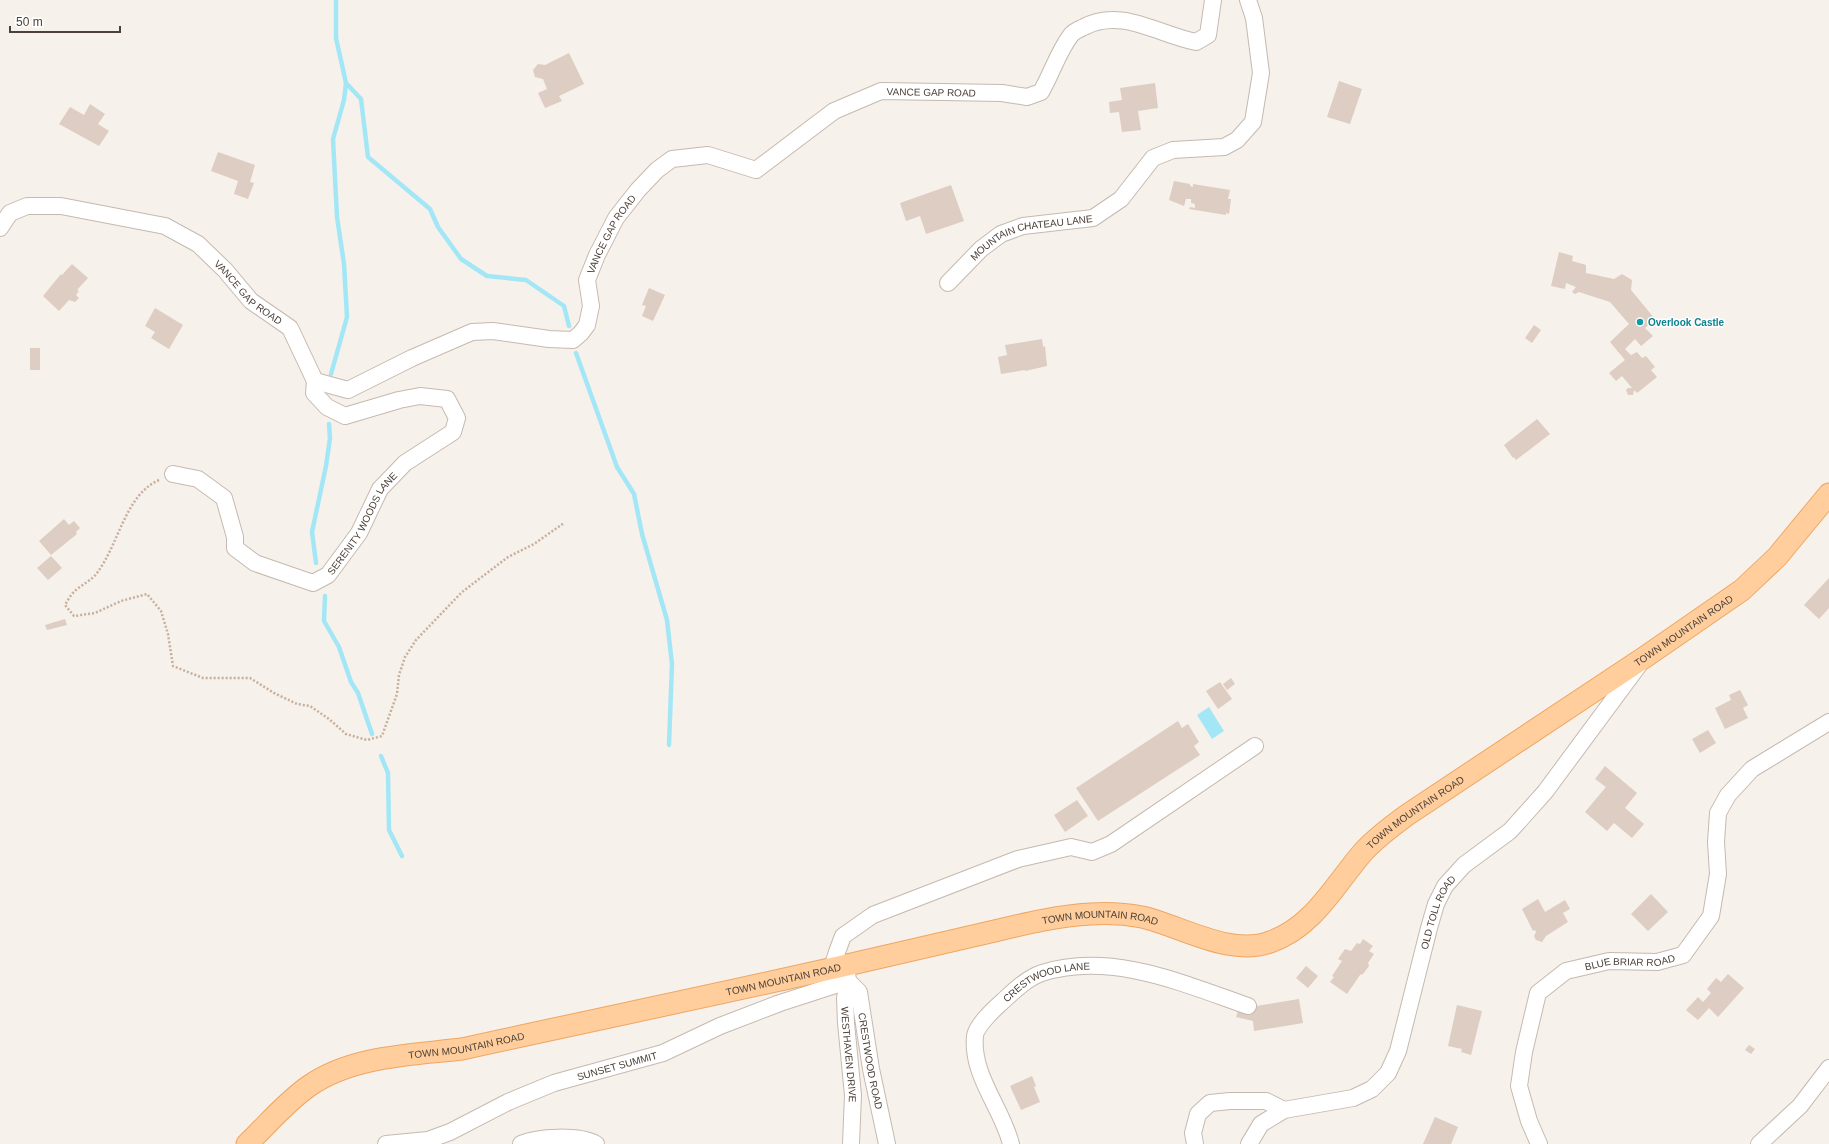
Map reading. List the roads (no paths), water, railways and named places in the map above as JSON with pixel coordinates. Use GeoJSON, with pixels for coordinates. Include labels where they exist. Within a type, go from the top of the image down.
{"type":"FeatureCollection","features":[{"type":"Feature","properties":{"kind":"main road","name":"TOWN MOUNTAIN ROAD"},"geometry":{"type":"LineString","coordinates":[[247,1144],[309,1087],[326,1076],[354,1066],[414,1054],[462,1049],[842,972],[1044,920],[1092,914],[1142,917],[1216,942],[1247,946],[1268,943],[1290,934],[1306,921],[1325,902],[1364,852],[1384,832],[1407,814],[1645,657],[1742,590],[1777,557],[1829,494]]}},
{"type":"Feature","properties":{"kind":"street","name":"VANCE GAP ROAD"},"geometry":{"type":"LineString","coordinates":[[0,228],[10,213],[27,206],[61,206],[165,226],[198,244],[225,270],[251,301],[290,328],[316,381],[348,390],[412,358],[472,332],[493,331],[549,339],[573,340],[581,334],[587,325],[591,306],[587,280],[597,255],[616,218],[638,190],[657,170],[672,159],[708,155],[756,170],[834,111],[881,91],[1002,93],[1027,97],[1041,92],[1072,33],[1091,23],[1113,20],[1135,22],[1153,27],[1181,39],[1196,42],[1208,35],[1213,0]]}},
{"type":"Feature","properties":{"kind":"street","name":"MOUNTAIN CHATEAU LANE"},"geometry":{"type":"LineString","coordinates":[[948,283],[981,249],[1001,234],[1023,226],[1093,218],[1121,199],[1153,158],[1173,150],[1224,147],[1237,140],[1253,122],[1260,73],[1254,18],[1248,0]]}},
{"type":"Feature","properties":{"kind":"street","name":"SERENITY WOODS LANE"},"geometry":{"type":"LineString","coordinates":[[173,474],[198,479],[224,498],[235,537],[235,548],[256,563],[313,583],[328,575],[358,533],[380,490],[405,463],[453,432],[457,418],[447,399],[420,396],[399,400],[345,416],[328,407],[314,393],[316,381]]}},
{"type":"Feature","properties":{"kind":"street","name":"OLD TOLL ROAD"},"geometry":{"type":"LineString","coordinates":[[1249,1144],[1261,1124],[1284,1110],[1353,1098],[1372,1089],[1388,1073],[1398,1051],[1436,904],[1445,886],[1464,865],[1510,831],[1545,792],[1645,657]]}},
{"type":"Feature","properties":{"kind":"street","name":"BLUE BRIAR ROAD"},"geometry":{"type":"LineString","coordinates":[[1539,1144],[1529,1121],[1519,1086],[1524,1052],[1538,993],[1566,971],[1609,961],[1657,962],[1683,955],[1711,916],[1718,874],[1716,842],[1718,813],[1728,795],[1752,769],[1829,722]]}},
{"type":"Feature","properties":{"kind":"street","name":"WESTHAVEN DRIVE"},"geometry":{"type":"LineString","coordinates":[[850,1144],[853,1095],[842,972],[843,936],[873,915],[1018,859],[1071,847],[1092,852],[1111,844],[1255,746]]}},
{"type":"Feature","properties":{"kind":"street","name":"CRESTWOOD LANE"},"geometry":{"type":"LineString","coordinates":[[1012,1144],[976,1061],[975,1034],[990,1013],[1021,985],[1041,973],[1078,966],[1105,966],[1164,977],[1248,1006]]}},
{"type":"Feature","properties":{"kind":"street","name":"SUNSET SUMMIT"},"geometry":{"type":"LineString","coordinates":[[386,1144],[428,1140],[450,1132],[508,1102],[554,1083],[663,1053],[720,1026],[780,1003],[842,972]]}},
{"type":"Feature","properties":{"kind":"street","name":"CRESTWOOD ROAD"},"geometry":{"type":"LineString","coordinates":[[842,972],[859,992],[871,1069],[887,1144]]}},
{"type":"Feature","properties":{"kind":"street"},"geometry":{"type":"LineString","coordinates":[[1759,1144],[1800,1106],[1829,1068]]}},
{"type":"Feature","properties":{"kind":"street"},"geometry":{"type":"LineString","coordinates":[[1195,1144],[1193,1133],[1198,1114],[1210,1103],[1230,1101],[1266,1101],[1284,1110]]}},
{"type":"Feature","properties":{"kind":"street"},"geometry":{"type":"LineString","coordinates":[[521,1144],[530,1140],[563,1138],[596,1144]]}},
{"type":"Feature","properties":{"kind":"water"},"geometry":{"type":"Polygon","coordinates":[[[1209,707],[1224,731],[1212,739],[1197,715],[1209,707]]]}},
{"type":"Feature","properties":{"kind":"waterway"},"geometry":{"type":"LineString","coordinates":[[331,374],[347,317],[344,264],[337,217],[333,139],[344,100],[346,83],[336,38],[336,0]]}},
{"type":"Feature","properties":{"kind":"waterway"},"geometry":{"type":"LineString","coordinates":[[346,83],[361,99],[368,157],[430,209],[438,227],[461,259],[487,276],[526,280],[564,306],[569,326]]}},
{"type":"Feature","properties":{"kind":"waterway"},"geometry":{"type":"LineString","coordinates":[[576,353],[617,467],[634,494],[642,534],[667,620],[672,664],[669,745]]}},
{"type":"Feature","properties":{"kind":"waterway"},"geometry":{"type":"LineString","coordinates":[[316,563],[312,532],[326,466],[330,438],[329,424]]}},
{"type":"Feature","properties":{"kind":"waterway"},"geometry":{"type":"LineString","coordinates":[[325,596],[324,621],[339,647],[351,682],[358,693],[372,734]]}},
{"type":"Feature","properties":{"kind":"waterway"},"geometry":{"type":"LineString","coordinates":[[381,756],[388,773],[389,830],[402,856]]}},
{"type":"Feature","properties":{"kind":"place","name":"Overlook Castle"},"geometry":{"type":"Point","coordinates":[1640,322]}}]}
